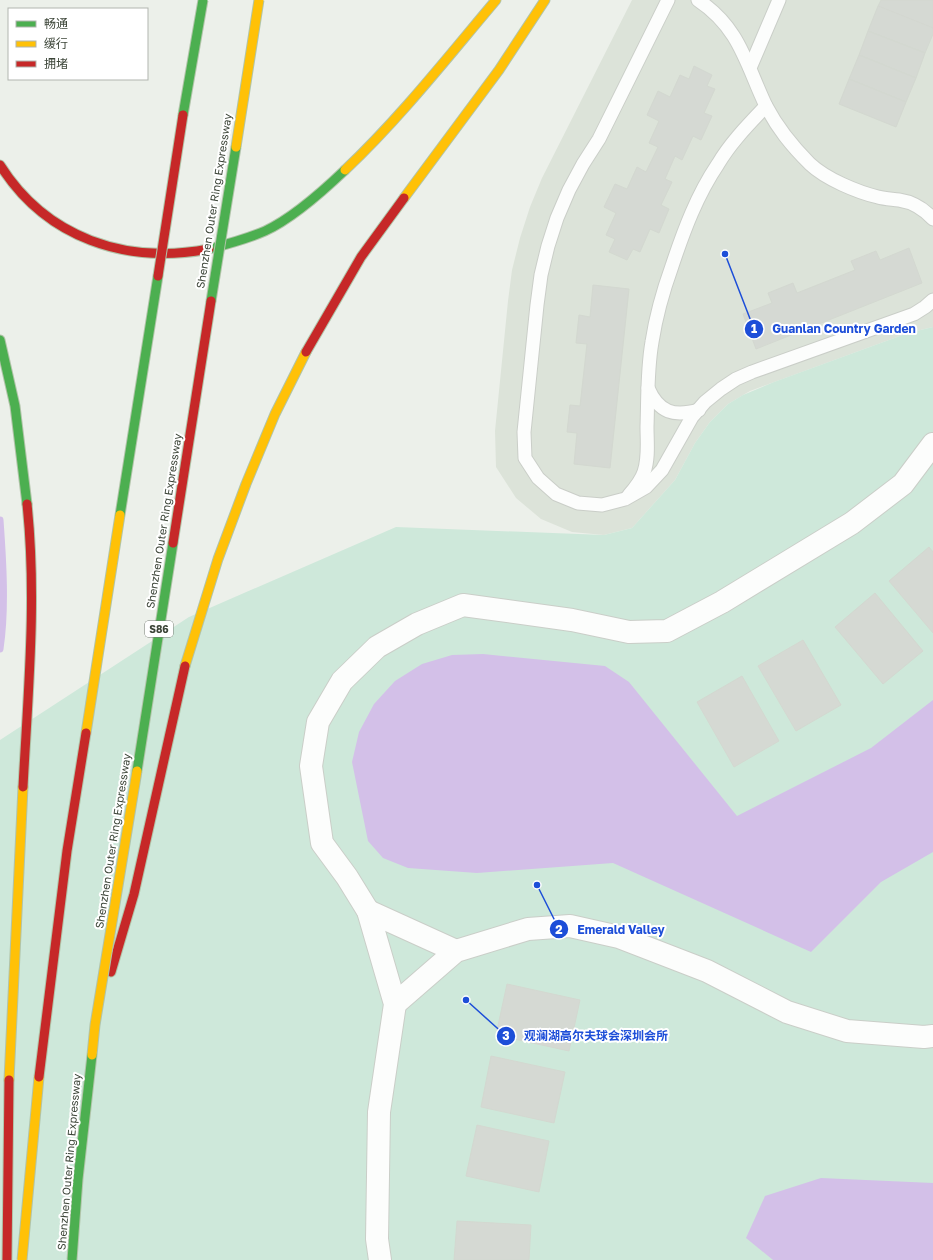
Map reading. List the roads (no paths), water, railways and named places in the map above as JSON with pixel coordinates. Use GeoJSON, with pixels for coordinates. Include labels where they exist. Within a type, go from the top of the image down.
{"type":"FeatureCollection","features":[{"type":"Feature","properties":{"kind":"highway"},"geometry":{"type":"LineString","coordinates":[[22,1260],[38,1086],[67,851],[186,94],[203,0]]}},
{"type":"Feature","properties":{"kind":"highway","name":"Shenzhen Outer Ring Expressway"},"geometry":{"type":"LineString","coordinates":[[72,1260],[78,1179],[95,1025],[259,0]]}},
{"type":"Feature","properties":{"kind":"highway"},"geometry":{"type":"LineString","coordinates":[[0,165],[6,176],[30,204],[57,224],[89,242],[122,251],[160,253],[195,251],[231,243],[265,231],[295,212],[333,182],[395,119],[496,0]]}},
{"type":"Feature","properties":{"kind":"highway"},"geometry":{"type":"LineString","coordinates":[[95,1025],[134,894],[185,667],[218,559],[246,484],[275,414],[298,366],[361,258],[499,70],[545,0]]}},
{"type":"Feature","properties":{"kind":"highway"},"geometry":{"type":"LineString","coordinates":[[0,340],[12,393],[21,444],[29,510],[32,577],[29,671],[15,918],[7,1161],[7,1260]]}},
{"type":"Feature","properties":{"kind":"street"},"geometry":{"type":"LineString","coordinates":[[380,1260],[377,1239],[379,1112],[395,1004],[368,911],[347,877],[322,843],[311,766],[318,722],[342,680],[377,647],[416,624],[463,605],[572,620],[629,632],[667,631],[722,602],[852,524],[903,484],[933,444]]}},
{"type":"Feature","properties":{"kind":"street"},"geometry":{"type":"LineString","coordinates":[[368,911],[456,951]]}},
{"type":"Feature","properties":{"kind":"street"},"geometry":{"type":"LineString","coordinates":[[395,1004],[456,951],[528,929],[570,926],[619,937],[707,970],[787,1012],[847,1031],[933,1036]]}},
{"type":"Feature","properties":{"kind":"lane"},"geometry":{"type":"LineString","coordinates":[[668,0],[599,139],[569,190],[548,246],[541,275],[524,432],[525,458],[538,478],[556,494],[578,503],[602,505],[625,499],[646,487],[662,470],[692,418],[705,402],[736,379],[914,314],[925,308],[933,300]]}},
{"type":"Feature","properties":{"kind":"lane"},"geometry":{"type":"LineString","coordinates":[[698,0],[721,19],[738,42],[766,106],[785,138],[812,165],[843,186],[879,198],[900,200],[912,204],[923,209],[933,219]]}},
{"type":"Feature","properties":{"kind":"lane"},"geometry":{"type":"LineString","coordinates":[[750,68],[779,0]]}},
{"type":"Feature","properties":{"kind":"lane"},"geometry":{"type":"LineString","coordinates":[[625,499],[636,487],[644,471],[647,455],[648,388],[652,342],[661,297],[692,211],[704,187],[718,163],[734,141],[766,106]]}},
{"type":"Feature","properties":{"kind":"lane"},"geometry":{"type":"LineString","coordinates":[[648,388],[653,400],[662,408],[674,413],[687,413],[699,410]]}},
{"type":"Feature","properties":{"kind":"waterway"},"geometry":{"type":"LineString","coordinates":[[0,520],[3,568],[3,618],[0,649]]}},
{"type":"Feature","properties":{"kind":"place","name":"Guanlan Country Garden"},"geometry":{"type":"Point","coordinates":[725,254]}},
{"type":"Feature","properties":{"kind":"place","name":"Emerald Valley"},"geometry":{"type":"Point","coordinates":[537,885]}},
{"type":"Feature","properties":{"kind":"place","name":"观澜湖高尔夫球会深圳会所"},"geometry":{"type":"Point","coordinates":[466,1000]}}]}
